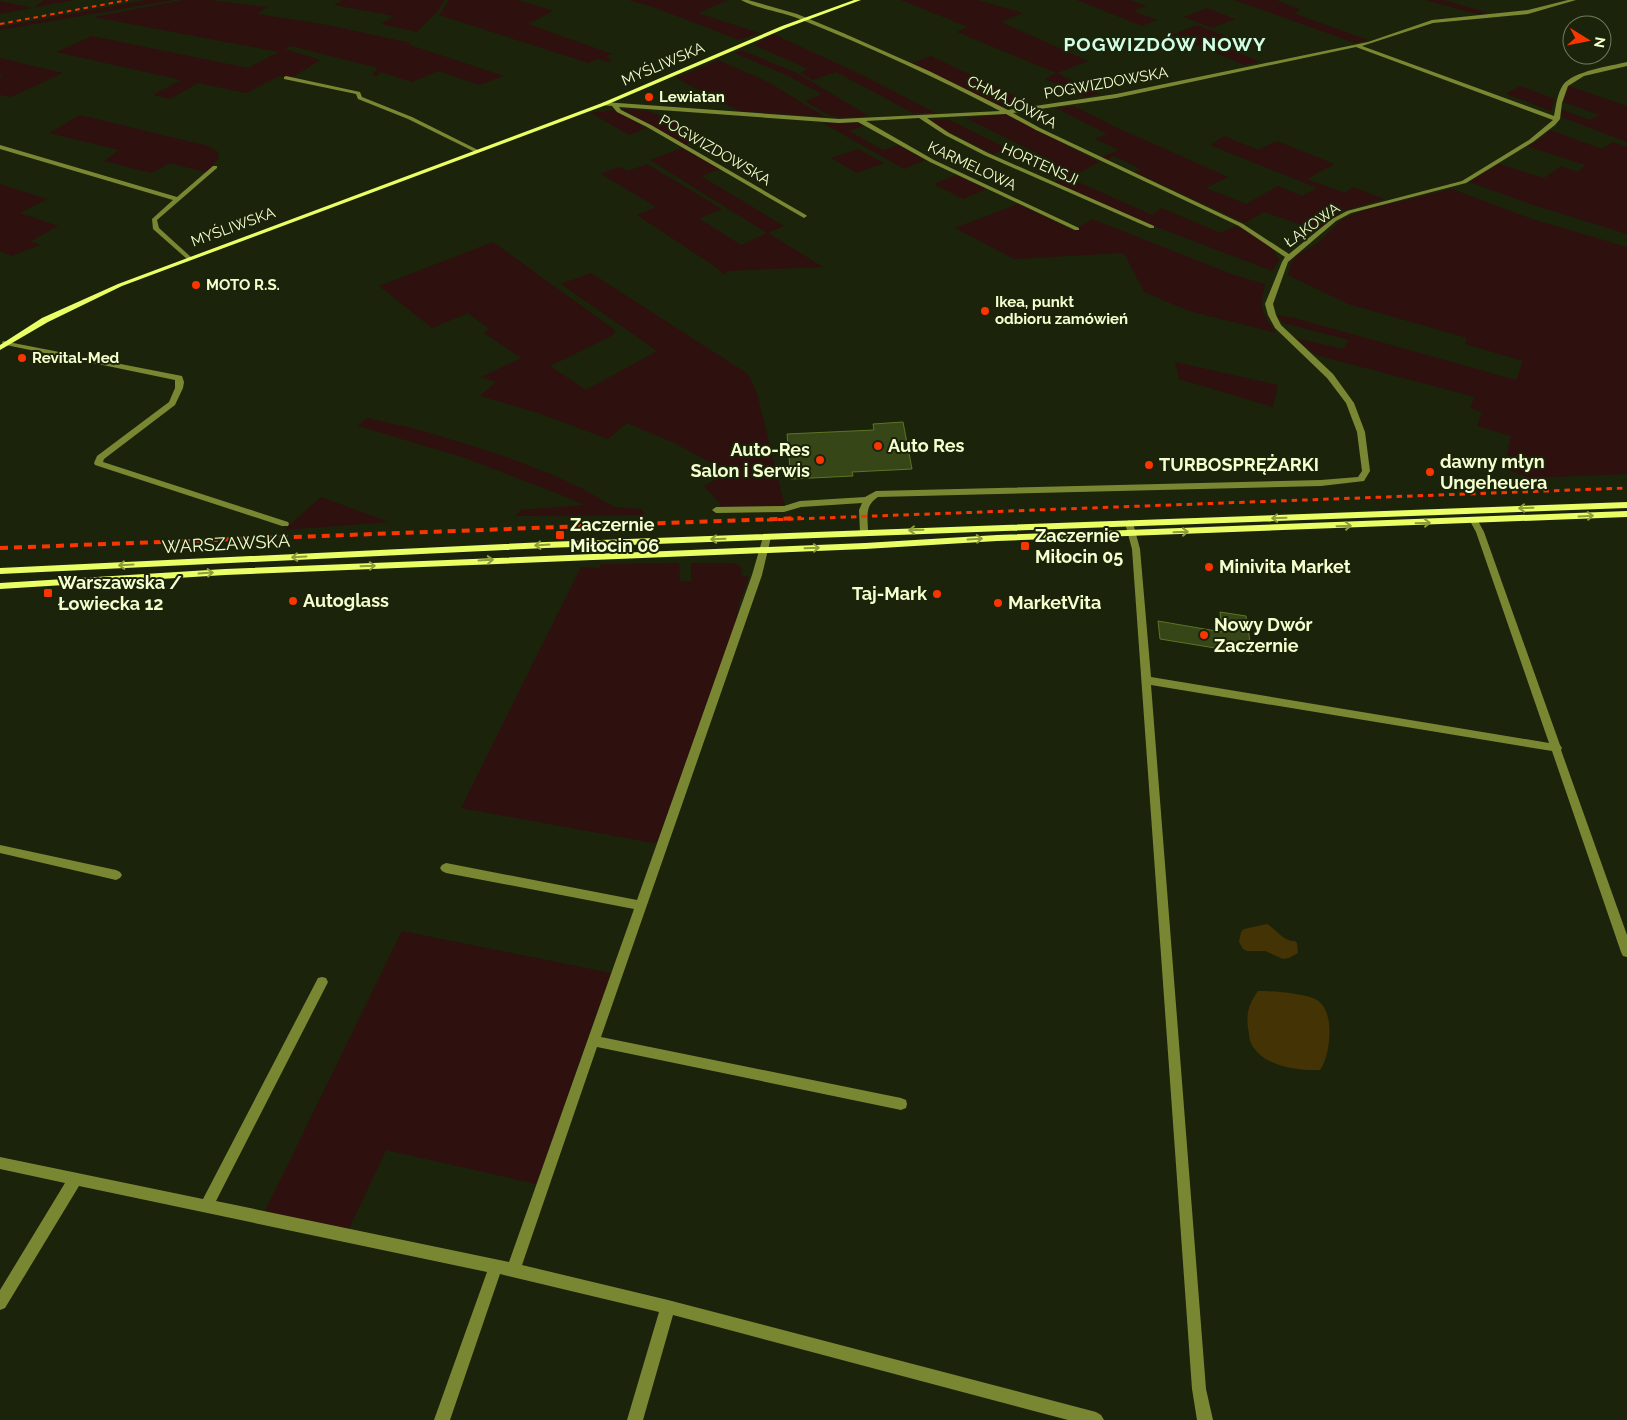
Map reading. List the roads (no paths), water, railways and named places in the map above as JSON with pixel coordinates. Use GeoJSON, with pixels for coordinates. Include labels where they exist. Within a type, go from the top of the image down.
{"type":"FeatureCollection","features":[{"type":"Feature","properties":{"kind":"main road","name":"MYŚLIWSKA"},"geometry":{"type":"LineString","coordinates":[[3,346],[45,320],[83,301],[189,258],[604,104],[804,19],[858,0]]}},
{"type":"Feature","properties":{"kind":"main road","name":"WARSZAWSKA"},"geometry":{"type":"LineString","coordinates":[[0,571],[864,532],[1627,505]]}},
{"type":"Feature","properties":{"kind":"main road"},"geometry":{"type":"LineString","coordinates":[[1474,522],[1627,514]]}},
{"type":"Feature","properties":{"kind":"main road","name":"WARSZAWSKA"},"geometry":{"type":"LineString","coordinates":[[0,586],[225,572],[764,550],[997,538],[1474,522]]}},
{"type":"Feature","properties":{"kind":"street","name":"CHMAJÓWKA"},"geometry":{"type":"LineString","coordinates":[[743,0],[804,19],[892,57],[1007,112],[1038,129],[1241,225],[1289,257]]}},
{"type":"Feature","properties":{"kind":"street","name":"POGWIZDOWSKA"},"geometry":{"type":"LineString","coordinates":[[604,104],[810,120],[921,118],[1007,112],[1109,97],[1356,46],[1432,22],[1518,14],[1574,0]]}},
{"type":"Feature","properties":{"kind":"street"},"geometry":{"type":"LineString","coordinates":[[1356,46],[1557,119],[1559,102],[1566,85],[1582,75],[1627,64]]}},
{"type":"Feature","properties":{"kind":"street"},"geometry":{"type":"LineString","coordinates":[[286,78],[358,93],[360,98],[410,118],[477,152]]}},
{"type":"Feature","properties":{"kind":"street"},"geometry":{"type":"LineString","coordinates":[[623,96],[634,106]]}},
{"type":"Feature","properties":{"kind":"street","name":"POGWIZDOWSKA"},"geometry":{"type":"LineString","coordinates":[[614,106],[804,216]]}},
{"type":"Feature","properties":{"kind":"street","name":"HORTENSJI"},"geometry":{"type":"LineString","coordinates":[[921,118],[986,154],[1152,227]]}},
{"type":"Feature","properties":{"kind":"street","name":"ŁĄKOWA"},"geometry":{"type":"LineString","coordinates":[[867,500],[876,494],[1321,483],[1362,479],[1366,471],[1361,432],[1350,403],[1330,376],[1278,326],[1272,315],[1269,304],[1285,262],[1334,220],[1349,212],[1464,182],[1531,140],[1557,119]]}},
{"type":"Feature","properties":{"kind":"street","name":"KARMELOWA"},"geometry":{"type":"LineString","coordinates":[[859,120],[932,161],[1077,229]]}},
{"type":"Feature","properties":{"kind":"street"},"geometry":{"type":"LineString","coordinates":[[0,147],[176,199]]}},
{"type":"Feature","properties":{"kind":"street"},"geometry":{"type":"LineString","coordinates":[[189,258],[156,229],[154,220],[214,166]]}},
{"type":"Feature","properties":{"kind":"street","name":"MYŚLIWSKA"},"geometry":{"type":"LineString","coordinates":[[3,346],[179,378],[179,391],[172,403],[100,458],[98,463],[285,524]]}},
{"type":"Feature","properties":{"kind":"street"},"geometry":{"type":"LineString","coordinates":[[716,510],[784,509],[800,504],[867,500],[863,510],[864,532]]}},
{"type":"Feature","properties":{"kind":"street"},"geometry":{"type":"LineString","coordinates":[[1474,522],[1480,532],[1557,748],[1627,952]]}},
{"type":"Feature","properties":{"kind":"street"},"geometry":{"type":"LineString","coordinates":[[1130,523],[1136,549],[1199,1389],[1205,1420]]}},
{"type":"Feature","properties":{"kind":"street"},"geometry":{"type":"LineString","coordinates":[[513,1270],[757,575],[767,537]]}},
{"type":"Feature","properties":{"kind":"street"},"geometry":{"type":"LineString","coordinates":[[1145,680],[1557,748]]}},
{"type":"Feature","properties":{"kind":"street"},"geometry":{"type":"LineString","coordinates":[[0,849],[116,875]]}},
{"type":"Feature","properties":{"kind":"street"},"geometry":{"type":"LineString","coordinates":[[446,868],[641,906]]}},
{"type":"Feature","properties":{"kind":"street"},"geometry":{"type":"LineString","coordinates":[[206,1206],[322,982]]}},
{"type":"Feature","properties":{"kind":"street"},"geometry":{"type":"LineString","coordinates":[[594,1041],[901,1104]]}},
{"type":"Feature","properties":{"kind":"street"},"geometry":{"type":"LineString","coordinates":[[0,1163],[513,1270],[668,1307],[1096,1420]]}},
{"type":"Feature","properties":{"kind":"street"},"geometry":{"type":"LineString","coordinates":[[0,1304],[75,1180]]}},
{"type":"Feature","properties":{"kind":"street"},"geometry":{"type":"LineString","coordinates":[[442,1420],[496,1267]]}},
{"type":"Feature","properties":{"kind":"street"},"geometry":{"type":"LineString","coordinates":[[635,1420],[668,1307]]}},
{"type":"Feature","properties":{"kind":"railway"},"geometry":{"type":"LineString","coordinates":[[0,24],[128,0]]}},
{"type":"Feature","properties":{"kind":"railway"},"geometry":{"type":"LineString","coordinates":[[767,520],[1627,488]]}},
{"type":"Feature","properties":{"kind":"railway"},"geometry":{"type":"LineString","coordinates":[[0,548],[801,518]]}},
{"type":"Feature","properties":{"kind":"place","name":"Lewiatan"},"geometry":{"type":"Point","coordinates":[649,97]}},
{"type":"Feature","properties":{"kind":"place","name":"MOTO R.S."},"geometry":{"type":"Point","coordinates":[196,285]}},
{"type":"Feature","properties":{"kind":"place","name":"Ikea, punkt odbioru zamówień"},"geometry":{"type":"Point","coordinates":[985,311]}},
{"type":"Feature","properties":{"kind":"place","name":"Revital-Med"},"geometry":{"type":"Point","coordinates":[22,358]}},
{"type":"Feature","properties":{"kind":"place","name":"Auto Res"},"geometry":{"type":"Point","coordinates":[878,446]}},
{"type":"Feature","properties":{"kind":"place","name":"Auto-Res Salon i Serwis"},"geometry":{"type":"Point","coordinates":[820,460]}},
{"type":"Feature","properties":{"kind":"place","name":"TURBOSPRĘŻARKI"},"geometry":{"type":"Point","coordinates":[1149,465]}},
{"type":"Feature","properties":{"kind":"place","name":"dawny młyn Ungeheuera"},"geometry":{"type":"Point","coordinates":[1430,472]}},
{"type":"Feature","properties":{"kind":"place","name":"Zaczernie Miłocin 06"},"geometry":{"type":"Point","coordinates":[560,535]}},
{"type":"Feature","properties":{"kind":"place","name":"Zaczernie Miłocin 05"},"geometry":{"type":"Point","coordinates":[1025,546]}},
{"type":"Feature","properties":{"kind":"place","name":"Minivita Market"},"geometry":{"type":"Point","coordinates":[1209,567]}},
{"type":"Feature","properties":{"kind":"place","name":"Warszawska / Łowiecka 12"},"geometry":{"type":"Point","coordinates":[48,593]}},
{"type":"Feature","properties":{"kind":"place","name":"Taj-Mark"},"geometry":{"type":"Point","coordinates":[937,594]}},
{"type":"Feature","properties":{"kind":"place","name":"Autoglass"},"geometry":{"type":"Point","coordinates":[293,601]}},
{"type":"Feature","properties":{"kind":"place","name":"MarketVita"},"geometry":{"type":"Point","coordinates":[998,603]}},
{"type":"Feature","properties":{"kind":"place","name":"Nowy Dwór Zaczernie"},"geometry":{"type":"Point","coordinates":[1204,635]}},
{"type":"Feature","properties":{"kind":"district","name":"POGWIZDÓW NOWY"},"geometry":{"type":"Point","coordinates":[1165,44]}}]}
